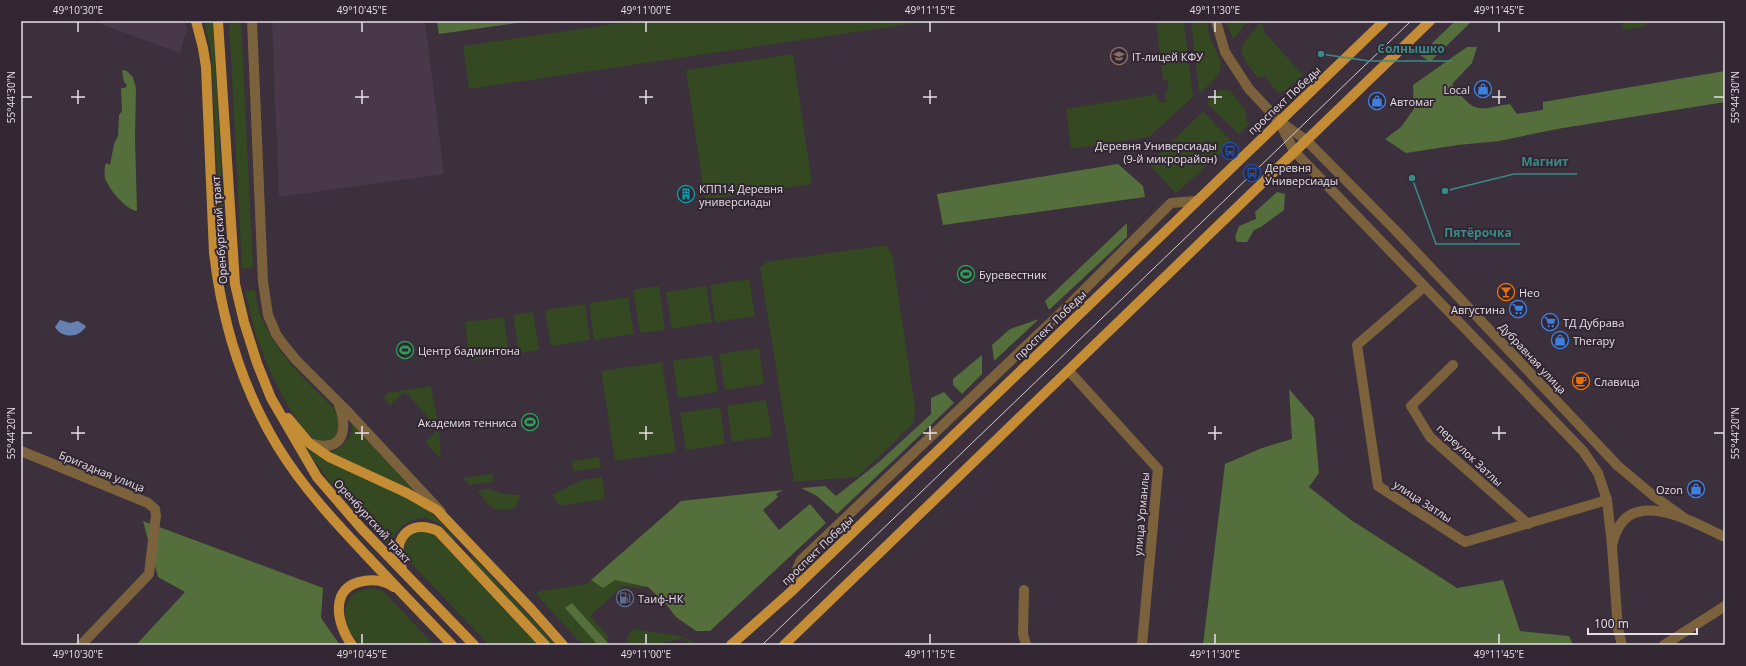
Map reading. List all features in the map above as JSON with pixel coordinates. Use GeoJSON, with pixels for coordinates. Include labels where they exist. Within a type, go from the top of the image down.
{"type":"FeatureCollection","features":[{"type":"Feature","properties":{"kind":"main road","name":"Оренбургский тракт"},"geometry":{"type":"LineString","coordinates":[[196,21],[206,67],[214,253],[217,284],[232,346],[245,380],[258,410],[279,448],[300,478],[335,522],[452,645]]}},
{"type":"Feature","properties":{"kind":"main road","name":"Оренбургский тракт"},"geometry":{"type":"LineString","coordinates":[[218,21],[235,284],[244,322],[271,398],[317,477],[405,574],[474,645]]}},
{"type":"Feature","properties":{"kind":"main road","name":"проспект Победы"},"geometry":{"type":"LineString","coordinates":[[731,645],[793,590],[1384,21]]}},
{"type":"Feature","properties":{"kind":"main road"},"geometry":{"type":"LineString","coordinates":[[784,645],[1430,21]]}},
{"type":"Feature","properties":{"kind":"main road"},"geometry":{"type":"LineString","coordinates":[[217,284],[235,284]]}},
{"type":"Feature","properties":{"kind":"main road"},"geometry":{"type":"LineString","coordinates":[[271,398],[309,443],[341,464],[407,492],[445,516],[563,645]]}},
{"type":"Feature","properties":{"kind":"main road"},"geometry":{"type":"LineString","coordinates":[[405,574],[398,555],[402,537],[412,528],[431,528],[438,531],[546,645]]}},
{"type":"Feature","properties":{"kind":"main road"},"geometry":{"type":"LineString","coordinates":[[352,645],[342,630],[338,615],[340,600],[348,588],[354,583],[361,581],[378,580],[392,586],[403,594]]}},
{"type":"Feature","properties":{"kind":"street"},"geometry":{"type":"LineString","coordinates":[[252,21],[263,293],[268,315],[276,334],[288,350],[445,516]]}},
{"type":"Feature","properties":{"kind":"street"},"geometry":{"type":"LineString","coordinates":[[1216,21],[1226,52],[1236,71],[1249,90],[1279,121]]}},
{"type":"Feature","properties":{"kind":"street","name":"Дубравная улица"},"geometry":{"type":"LineString","coordinates":[[1279,121],[1306,140],[1398,233],[1618,466],[1682,517]]}},
{"type":"Feature","properties":{"kind":"street","name":"Дубравная улица"},"geometry":{"type":"LineString","coordinates":[[1279,121],[1294,151],[1583,451],[1598,473],[1607,500],[1618,629],[1622,645]]}},
{"type":"Feature","properties":{"kind":"street"},"geometry":{"type":"LineString","coordinates":[[793,590],[797,569],[801,560],[1068,306],[1171,203],[1196,201]]}},
{"type":"Feature","properties":{"kind":"street"},"geometry":{"type":"LineString","coordinates":[[1385,246],[1398,233]]}},
{"type":"Feature","properties":{"kind":"street","name":"улица Затлы"},"geometry":{"type":"LineString","coordinates":[[1424,286],[1357,345],[1378,486],[1465,542],[1607,500]]}},
{"type":"Feature","properties":{"kind":"street","name":"переулок Затлы"},"geometry":{"type":"LineString","coordinates":[[1453,365],[1411,406],[1430,437],[1528,524]]}},
{"type":"Feature","properties":{"kind":"street","name":"улица Урманлы"},"geometry":{"type":"LineString","coordinates":[[1069,370],[1158,469],[1142,645]]}},
{"type":"Feature","properties":{"kind":"street"},"geometry":{"type":"LineString","coordinates":[[309,443],[324,446],[332,445],[339,440],[343,434],[344,425],[339,403]]}},
{"type":"Feature","properties":{"kind":"street","name":"Бригадная улица"},"geometry":{"type":"LineString","coordinates":[[21,451],[148,503],[155,509],[156,516],[149,574],[81,645]]}},
{"type":"Feature","properties":{"kind":"street","name":"Дубравная улица"},"geometry":{"type":"LineString","coordinates":[[1612,546],[1619,527],[1631,516],[1638,512],[1655,510],[1682,517],[1725,537]]}},
{"type":"Feature","properties":{"kind":"street"},"geometry":{"type":"LineString","coordinates":[[1024,590],[1023,634],[1026,645]]}},
{"type":"Feature","properties":{"kind":"street"},"geometry":{"type":"LineString","coordinates":[[1664,645],[1724,606]]}},
{"type":"Feature","properties":{"kind":"shaded area"},"geometry":{"type":"Polygon","coordinates":[[[92,21],[185,21],[187,29],[180,53],[92,21]]]}},
{"type":"Feature","properties":{"kind":"shaded area"},"geometry":{"type":"Polygon","coordinates":[[[272,21],[425,21],[444,174],[279,197],[272,21]]]}},
{"type":"Feature","properties":{"kind":"green space"},"geometry":{"type":"Polygon","coordinates":[[[204,21],[213,21],[227,269],[222,269],[211,53],[204,21]]]}},
{"type":"Feature","properties":{"kind":"green space"},"geometry":{"type":"Polygon","coordinates":[[[229,21],[241,21],[253,267],[242,269],[229,21]]]}},
{"type":"Feature","properties":{"kind":"green space"},"geometry":{"type":"Polygon","coordinates":[[[437,21],[531,21],[439,34],[437,21]]]}},
{"type":"Feature","properties":{"kind":"green space"},"geometry":{"type":"Polygon","coordinates":[[[635,21],[916,21],[917,23],[469,89],[463,46],[635,21]]]}},
{"type":"Feature","properties":{"kind":"green space"},"geometry":{"type":"Polygon","coordinates":[[[1156,21],[1184,21],[1193,97],[1149,137],[1071,149],[1066,109],[1157,94],[1158,102],[1166,102],[1165,94],[1169,88],[1167,80],[1163,81],[1156,21]]]}},
{"type":"Feature","properties":{"kind":"green space"},"geometry":{"type":"Polygon","coordinates":[[[1191,21],[1207,21],[1209,34],[1221,63],[1220,72],[1199,94],[1191,21]]]}},
{"type":"Feature","properties":{"kind":"green space"},"geometry":{"type":"Polygon","coordinates":[[[1225,21],[1248,21],[1233,39],[1225,21]]]}},
{"type":"Feature","properties":{"kind":"green space"},"geometry":{"type":"Polygon","coordinates":[[[1455,21],[1472,21],[1430,62],[1420,55],[1455,21]]]}},
{"type":"Feature","properties":{"kind":"green space"},"geometry":{"type":"Polygon","coordinates":[[[1622,21],[1645,21],[1646,26],[1623,30],[1622,21]]]}},
{"type":"Feature","properties":{"kind":"green space"},"geometry":{"type":"Polygon","coordinates":[[[1262,22],[1265,33],[1303,75],[1285,91],[1277,92],[1265,76],[1258,78],[1247,64],[1241,51],[1245,40],[1262,22]]]}},
{"type":"Feature","properties":{"kind":"green space"},"geometry":{"type":"Polygon","coordinates":[[[1467,47],[1477,47],[1472,63],[1452,84],[1466,101],[1476,108],[1489,108],[1510,104],[1517,114],[1543,110],[1543,102],[1725,71],[1725,102],[1557,129],[1499,141],[1458,145],[1406,153],[1385,139],[1401,127],[1414,109],[1413,85],[1467,47]]]}},
{"type":"Feature","properties":{"kind":"green space"},"geometry":{"type":"Polygon","coordinates":[[[793,54],[812,184],[705,200],[686,70],[793,54]]]}},
{"type":"Feature","properties":{"kind":"green space"},"geometry":{"type":"Polygon","coordinates":[[[122,70],[127,71],[133,77],[136,88],[135,139],[137,211],[128,207],[118,198],[110,188],[105,176],[105,165],[107,163],[110,165],[114,144],[118,136],[119,115],[122,111],[121,88],[125,88],[127,85],[124,82],[122,70]]]}},
{"type":"Feature","properties":{"kind":"green space"},"geometry":{"type":"Polygon","coordinates":[[[1219,90],[1230,90],[1247,113],[1245,116],[1249,124],[1239,134],[1206,103],[1219,90]]]}},
{"type":"Feature","properties":{"kind":"green space"},"geometry":{"type":"Polygon","coordinates":[[[1203,111],[1232,142],[1178,192],[1175,193],[1149,164],[1203,111]]]}},
{"type":"Feature","properties":{"kind":"green space"},"geometry":{"type":"Polygon","coordinates":[[[1118,164],[1143,186],[1145,197],[943,225],[937,194],[1118,164]]]}},
{"type":"Feature","properties":{"kind":"green space"},"geometry":{"type":"Polygon","coordinates":[[[1277,192],[1285,194],[1284,210],[1261,227],[1254,230],[1247,242],[1237,242],[1235,237],[1239,226],[1256,219],[1255,212],[1277,192]]]}},
{"type":"Feature","properties":{"kind":"green space"},"geometry":{"type":"Polygon","coordinates":[[[1127,223],[1127,237],[1049,310],[1045,301],[1127,223]]]}},
{"type":"Feature","properties":{"kind":"green space"},"geometry":{"type":"Polygon","coordinates":[[[886,246],[892,254],[915,407],[914,423],[857,477],[794,482],[760,267],[767,262],[886,246]]]}},
{"type":"Feature","properties":{"kind":"green space"},"geometry":{"type":"Polygon","coordinates":[[[749,279],[755,316],[715,322],[710,285],[749,279]]]}},
{"type":"Feature","properties":{"kind":"green space"},"geometry":{"type":"Polygon","coordinates":[[[659,286],[665,330],[640,333],[633,290],[659,286]]]}},
{"type":"Feature","properties":{"kind":"green space"},"geometry":{"type":"Polygon","coordinates":[[[706,286],[712,322],[672,329],[666,292],[706,286]]]}},
{"type":"Feature","properties":{"kind":"green space"},"geometry":{"type":"Polygon","coordinates":[[[255,290],[261,317],[280,350],[298,372],[338,412],[339,436],[329,442],[317,440],[300,424],[282,394],[266,362],[257,338],[245,291],[255,290]]]}},
{"type":"Feature","properties":{"kind":"green space"},"geometry":{"type":"Polygon","coordinates":[[[628,297],[634,334],[594,340],[589,303],[628,297]]]}},
{"type":"Feature","properties":{"kind":"green space"},"geometry":{"type":"Polygon","coordinates":[[[585,304],[590,340],[551,346],[545,310],[585,304]]]}},
{"type":"Feature","properties":{"kind":"green space"},"geometry":{"type":"Polygon","coordinates":[[[533,312],[539,350],[519,353],[513,315],[533,312]]]}},
{"type":"Feature","properties":{"kind":"green space"},"geometry":{"type":"Polygon","coordinates":[[[504,317],[509,355],[470,360],[465,322],[504,317]]]}},
{"type":"Feature","properties":{"kind":"green space"},"geometry":{"type":"Polygon","coordinates":[[[1039,319],[994,361],[992,345],[1010,329],[1039,319]]]}},
{"type":"Feature","properties":{"kind":"green space"},"geometry":{"type":"Polygon","coordinates":[[[759,348],[764,384],[725,390],[719,354],[759,348]]]}},
{"type":"Feature","properties":{"kind":"green space"},"geometry":{"type":"Polygon","coordinates":[[[712,355],[718,392],[678,398],[673,361],[712,355]]]}},
{"type":"Feature","properties":{"kind":"green space"},"geometry":{"type":"Polygon","coordinates":[[[982,355],[982,374],[962,394],[953,385],[953,379],[982,355]]]}},
{"type":"Feature","properties":{"kind":"green space"},"geometry":{"type":"Polygon","coordinates":[[[662,362],[676,452],[615,461],[601,371],[662,362]]]}},
{"type":"Feature","properties":{"kind":"green space"},"geometry":{"type":"Polygon","coordinates":[[[431,386],[439,429],[405,392],[390,405],[384,399],[387,393],[431,386]]]}},
{"type":"Feature","properties":{"kind":"green space"},"geometry":{"type":"Polygon","coordinates":[[[1289,389],[1314,418],[1319,473],[1309,487],[1351,520],[1457,588],[1503,580],[1520,631],[1569,636],[1573,645],[1203,645],[1225,464],[1262,448],[1292,439],[1289,389]]]}},
{"type":"Feature","properties":{"kind":"green space"},"geometry":{"type":"Polygon","coordinates":[[[944,392],[954,403],[837,514],[817,496],[801,488],[825,486],[836,496],[879,462],[931,414],[931,398],[944,392]]]}},
{"type":"Feature","properties":{"kind":"green space"},"geometry":{"type":"Polygon","coordinates":[[[766,400],[772,436],[732,442],[727,406],[766,400]]]}},
{"type":"Feature","properties":{"kind":"green space"},"geometry":{"type":"Polygon","coordinates":[[[720,407],[725,444],[686,450],[680,413],[720,407]]]}},
{"type":"Feature","properties":{"kind":"green space"},"geometry":{"type":"Polygon","coordinates":[[[350,419],[417,494],[330,453],[348,440],[352,430],[350,419]]]}},
{"type":"Feature","properties":{"kind":"green space"},"geometry":{"type":"Polygon","coordinates":[[[439,429],[441,458],[425,442],[439,429]]]}},
{"type":"Feature","properties":{"kind":"green space"},"geometry":{"type":"Polygon","coordinates":[[[297,437],[430,511],[455,538],[454,540],[436,522],[421,518],[401,527],[392,539],[389,546],[339,494],[297,437]]]}},
{"type":"Feature","properties":{"kind":"green space"},"geometry":{"type":"Polygon","coordinates":[[[599,457],[601,468],[573,471],[572,461],[599,457]]]}},
{"type":"Feature","properties":{"kind":"green space"},"geometry":{"type":"Polygon","coordinates":[[[492,474],[494,482],[470,485],[462,478],[492,474]]]}},
{"type":"Feature","properties":{"kind":"green space"},"geometry":{"type":"Polygon","coordinates":[[[602,477],[605,499],[560,506],[552,495],[582,480],[602,477]]]}},
{"type":"Feature","properties":{"kind":"green space"},"geometry":{"type":"Polygon","coordinates":[[[489,489],[504,494],[520,495],[516,508],[492,508],[477,490],[489,489]]]}},
{"type":"Feature","properties":{"kind":"green space"},"geometry":{"type":"Polygon","coordinates":[[[783,490],[776,494],[778,497],[763,510],[779,530],[810,504],[826,523],[710,631],[696,631],[676,617],[665,603],[648,587],[615,580],[603,588],[591,580],[681,501],[783,490]]]}},
{"type":"Feature","properties":{"kind":"green space"},"geometry":{"type":"Polygon","coordinates":[[[143,521],[323,588],[321,618],[340,645],[136,645],[185,592],[158,577],[143,521]]]}},
{"type":"Feature","properties":{"kind":"green space"},"geometry":{"type":"Polygon","coordinates":[[[420,531],[434,534],[540,645],[489,645],[407,559],[405,554],[406,542],[412,535],[420,531]]]}},
{"type":"Feature","properties":{"kind":"green space"},"geometry":{"type":"Polygon","coordinates":[[[472,557],[474,557],[556,645],[552,645],[472,560],[472,557]]]}},
{"type":"Feature","properties":{"kind":"green space"},"geometry":{"type":"Polygon","coordinates":[[[592,579],[603,587],[615,579],[645,585],[643,588],[623,586],[590,616],[608,636],[607,645],[586,645],[578,640],[536,594],[540,591],[587,584],[592,579]]]}},
{"type":"Feature","properties":{"kind":"green space"},"geometry":{"type":"Polygon","coordinates":[[[373,588],[383,591],[434,645],[361,645],[349,631],[346,623],[345,608],[352,596],[365,589],[373,588]]]}},
{"type":"Feature","properties":{"kind":"green space"},"geometry":{"type":"Polygon","coordinates":[[[572,603],[608,643],[598,645],[565,608],[572,603]]]}},
{"type":"Feature","properties":{"kind":"green space"},"geometry":{"type":"Polygon","coordinates":[[[633,629],[680,636],[695,643],[710,643],[708,645],[695,645],[682,639],[651,645],[628,645],[628,636],[633,629]]]}},
{"type":"Feature","properties":{"kind":"water"},"geometry":{"type":"Polygon","coordinates":[[[60,320],[70,323],[78,321],[86,326],[80,333],[71,336],[66,335],[62,334],[55,327],[60,320]]]}},
{"type":"Feature","properties":{"kind":"tram line"},"geometry":{"type":"LineString","coordinates":[[762,645],[1411,21]]}},
{"type":"Feature","properties":{"kind":"place","name":"Солнышко"},"geometry":{"type":"Point","coordinates":[1321,54]}},
{"type":"Feature","properties":{"kind":"place","name":"IT-лицей КФУ"},"geometry":{"type":"Point","coordinates":[1119,56]}},
{"type":"Feature","properties":{"kind":"place","name":"Local"},"geometry":{"type":"Point","coordinates":[1483,89]}},
{"type":"Feature","properties":{"kind":"place","name":"Автомаг"},"geometry":{"type":"Point","coordinates":[1377,101]}},
{"type":"Feature","properties":{"kind":"place","name":"Деревня Универсиады (9-й микрорайон)"},"geometry":{"type":"Point","coordinates":[1230,151]}},
{"type":"Feature","properties":{"kind":"place","name":"Деревня Универсиады"},"geometry":{"type":"Point","coordinates":[1252,173]}},
{"type":"Feature","properties":{"kind":"place","name":"Пятёрочка"},"geometry":{"type":"Point","coordinates":[1412,178]}},
{"type":"Feature","properties":{"kind":"place","name":"Магнит"},"geometry":{"type":"Point","coordinates":[1445,191]}},
{"type":"Feature","properties":{"kind":"place","name":"КПП14 Деревня универсиады"},"geometry":{"type":"Point","coordinates":[686,194]}},
{"type":"Feature","properties":{"kind":"place","name":"Буревестник"},"geometry":{"type":"Point","coordinates":[966,274]}},
{"type":"Feature","properties":{"kind":"place","name":"Нео"},"geometry":{"type":"Point","coordinates":[1506,292]}},
{"type":"Feature","properties":{"kind":"place","name":"Августина"},"geometry":{"type":"Point","coordinates":[1518,309]}},
{"type":"Feature","properties":{"kind":"place","name":"ТД Дубрава"},"geometry":{"type":"Point","coordinates":[1550,322]}},
{"type":"Feature","properties":{"kind":"place","name":"Therapy"},"geometry":{"type":"Point","coordinates":[1560,340]}},
{"type":"Feature","properties":{"kind":"place","name":"Центр бадминтона"},"geometry":{"type":"Point","coordinates":[405,350]}},
{"type":"Feature","properties":{"kind":"place","name":"Славица"},"geometry":{"type":"Point","coordinates":[1581,381]}},
{"type":"Feature","properties":{"kind":"place","name":"Академия тенниса"},"geometry":{"type":"Point","coordinates":[530,422]}},
{"type":"Feature","properties":{"kind":"place","name":"Ozon"},"geometry":{"type":"Point","coordinates":[1696,489]}},
{"type":"Feature","properties":{"kind":"place","name":"Таиф-НК"},"geometry":{"type":"Point","coordinates":[625,598]}}]}
